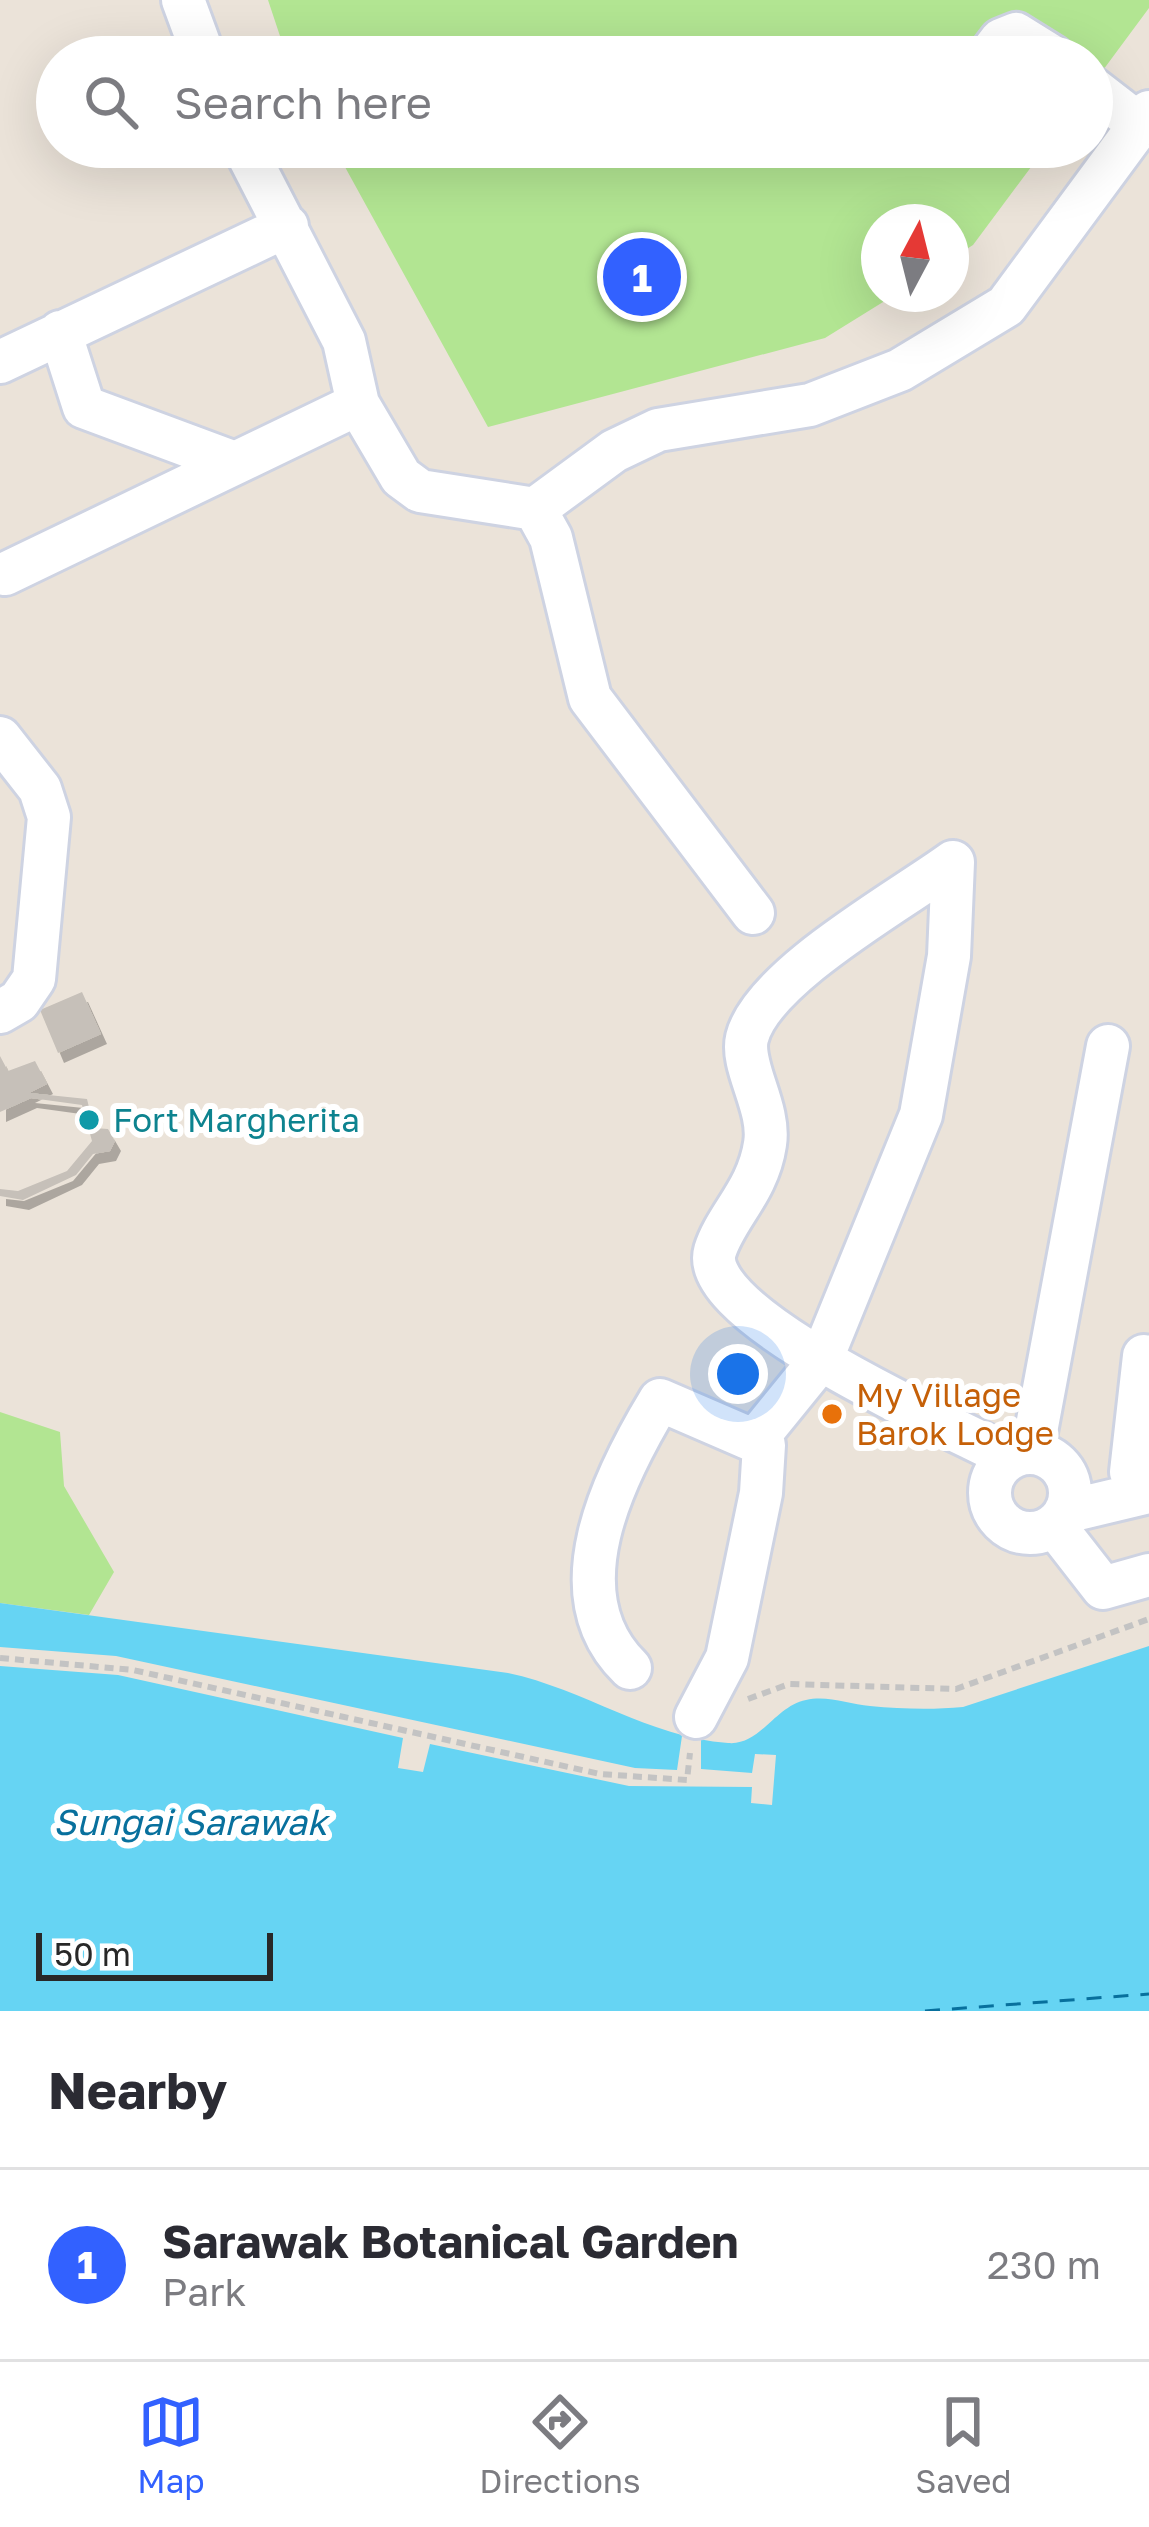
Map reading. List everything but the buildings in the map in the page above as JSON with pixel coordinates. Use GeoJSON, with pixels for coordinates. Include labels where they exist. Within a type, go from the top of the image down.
{"type":"FeatureCollection","features":[{"type":"Feature","properties":{"kind":"street"},"geometry":{"type":"LineString","coordinates":[[183,0],[196,36]]}},
{"type":"Feature","properties":{"kind":"street"},"geometry":{"type":"LineString","coordinates":[[1113,100],[1144,118],[1113,160]]}},
{"type":"Feature","properties":{"kind":"street"},"geometry":{"type":"LineString","coordinates":[[255,168],[344,341],[358,404],[400,477],[420,491],[535,508],[614,452],[658,430],[810,405],[900,370],[1006,306],[1107,168]]}},
{"type":"Feature","properties":{"kind":"street"},"geometry":{"type":"LineString","coordinates":[[0,362],[287,226]]}},
{"type":"Feature","properties":{"kind":"street"},"geometry":{"type":"LineString","coordinates":[[60,332],[84,407],[232,463]]}},
{"type":"Feature","properties":{"kind":"street"},"geometry":{"type":"LineString","coordinates":[[2,580],[358,404]]}},
{"type":"Feature","properties":{"kind":"street"},"geometry":{"type":"LineString","coordinates":[[535,508],[551,538],[590,698],[753,914]]}},
{"type":"Feature","properties":{"kind":"street"},"geometry":{"type":"LineString","coordinates":[[0,738],[40,789],[49,817],[34,980],[19,1001],[0,1012]]}},
{"type":"Feature","properties":{"kind":"street"},"geometry":{"type":"LineString","coordinates":[[758,1438],[822,1358],[921,1115],[949,956],[953,862],[789,980],[756,1016],[745,1043],[767,1118],[765,1149],[747,1201],[715,1252],[715,1262],[743,1305],[788,1342],[822,1358],[865,1386],[997,1451],[1143,1480]]}},
{"type":"Feature","properties":{"kind":"street"},"geometry":{"type":"LineString","coordinates":[[1108,1046],[1031,1460],[990,1493],[1004,1524],[1021,1532],[1143,1480]]}},
{"type":"Feature","properties":{"kind":"street"},"geometry":{"type":"LineString","coordinates":[[1143,1480],[1144,1357]]}},
{"type":"Feature","properties":{"kind":"street"},"geometry":{"type":"LineString","coordinates":[[630,1668],[610,1648],[590,1579],[624,1461],[660,1400],[758,1438],[764,1445],[761,1493],[727,1658],[696,1718]]}},
{"type":"Feature","properties":{"kind":"street"},"geometry":{"type":"LineString","coordinates":[[1031,1460],[1070,1496],[1060,1518]]}},
{"type":"Feature","properties":{"kind":"street"},"geometry":{"type":"LineString","coordinates":[[1060,1518],[1103,1588],[1149,1575]]}},
{"type":"Feature","properties":{"kind":"path"},"geometry":{"type":"LineString","coordinates":[[690,1790],[687,1780],[696,1718],[789,1684],[956,1689],[1149,1618]]}},
{"type":"Feature","properties":{"kind":"path"},"geometry":{"type":"LineString","coordinates":[[0,1658],[133,1670],[600,1774],[687,1780]]}},
{"type":"Feature","properties":{"kind":"green space"},"geometry":{"type":"Polygon","coordinates":[[[268,0],[1149,0],[1149,8],[1113,57],[1113,36],[280,36],[268,0]]]}},
{"type":"Feature","properties":{"kind":"green space"},"geometry":{"type":"Polygon","coordinates":[[[346,168],[1030,168],[969,248],[969,204],[861,204],[861,312],[867,312],[825,338],[488,427],[346,168]]]}},
{"type":"Feature","properties":{"kind":"green space"},"geometry":{"type":"Polygon","coordinates":[[[0,1412],[60,1432],[64,1486],[114,1572],[89,1615],[0,1603],[0,1412]]]}},
{"type":"Feature","properties":{"kind":"water","name":"Sungai Sarawak"},"geometry":{"type":"Polygon","coordinates":[[[0,1603],[508,1673],[671,1732],[728,1743],[749,1738],[806,1700],[963,1707],[1149,1646],[1149,2011],[0,2011],[0,1603]]]}},
{"type":"Feature","properties":{"kind":"pier"},"geometry":{"type":"Polygon","coordinates":[[[0,1647],[116,1656],[635,1768],[677,1770],[682,1736],[701,1739],[701,1769],[752,1773],[755,1754],[776,1755],[772,1805],[751,1803],[752,1787],[629,1786],[430,1744],[423,1772],[398,1768],[403,1738],[118,1675],[0,1666],[0,1647]]]}},
{"type":"Feature","properties":{"kind":"ferry route"},"geometry":{"type":"LineString","coordinates":[[925,2011],[1149,1994]]}},
{"type":"Feature","properties":{"kind":"place","name":"Sarawak Botanical Garden"},"geometry":{"type":"Point","coordinates":[642,277]}},
{"type":"Feature","properties":{"kind":"place","name":"Fort Margherita"},"geometry":{"type":"Point","coordinates":[89,1120]}},
{"type":"Feature","properties":{"kind":"place","name":"My Village Barok Lodge"},"geometry":{"type":"Point","coordinates":[832,1414]}}]}
